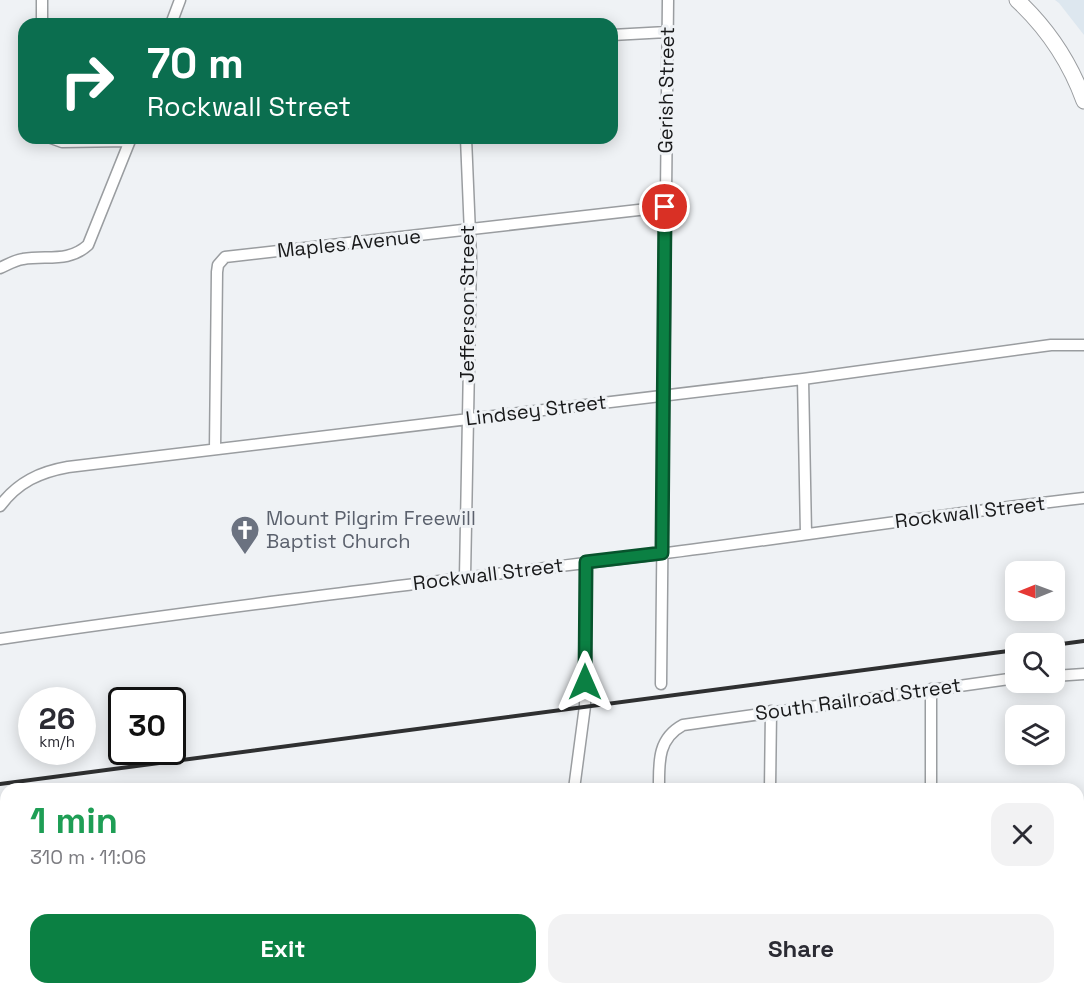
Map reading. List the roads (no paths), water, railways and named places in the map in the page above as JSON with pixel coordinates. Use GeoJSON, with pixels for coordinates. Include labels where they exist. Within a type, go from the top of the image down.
{"type":"FeatureCollection","features":[{"type":"Feature","properties":{"kind":"main road"},"geometry":{"type":"LineString","coordinates":[[1017,0],[1042,24],[1054,41],[1073,74],[1084,101]]}},
{"type":"Feature","properties":{"kind":"street"},"geometry":{"type":"LineString","coordinates":[[42,0],[42,18]]}},
{"type":"Feature","properties":{"kind":"street"},"geometry":{"type":"LineString","coordinates":[[173,18],[180,0]]}},
{"type":"Feature","properties":{"kind":"street","name":"Gerish Street"},"geometry":{"type":"LineString","coordinates":[[661,684],[668,0]]}},
{"type":"Feature","properties":{"kind":"street"},"geometry":{"type":"LineString","coordinates":[[618,35],[667,32]]}},
{"type":"Feature","properties":{"kind":"street"},"geometry":{"type":"LineString","coordinates":[[0,268],[20,259],[67,257],[80,253],[88,245],[128,144]]}},
{"type":"Feature","properties":{"kind":"street","name":"Jefferson Street"},"geometry":{"type":"LineString","coordinates":[[465,578],[466,418],[471,258],[466,144]]}},
{"type":"Feature","properties":{"kind":"street","name":"Maples Avenue"},"geometry":{"type":"LineString","coordinates":[[215,449],[217,272],[221,260],[232,256],[665,207]]}},
{"type":"Feature","properties":{"kind":"street","name":"Lindsey Street"},"geometry":{"type":"LineString","coordinates":[[0,506],[26,481],[51,471],[1052,345],[1084,345]]}},
{"type":"Feature","properties":{"kind":"street"},"geometry":{"type":"LineString","coordinates":[[804,378],[806,534]]}},
{"type":"Feature","properties":{"kind":"street","name":"Rockwall Street"},"geometry":{"type":"LineString","coordinates":[[0,639],[214,607],[465,578],[944,514],[1084,498]]}},
{"type":"Feature","properties":{"kind":"street"},"geometry":{"type":"LineString","coordinates":[[575,783],[585,706],[586,562]]}},
{"type":"Feature","properties":{"kind":"street"},"geometry":{"type":"LineString","coordinates":[[1065,675],[1084,674]]}},
{"type":"Feature","properties":{"kind":"street","name":"South Railroad Street"},"geometry":{"type":"LineString","coordinates":[[659,783],[659,761],[663,741],[672,731],[683,725],[1005,679]]}},
{"type":"Feature","properties":{"kind":"street"},"geometry":{"type":"LineString","coordinates":[[931,689],[931,783]]}},
{"type":"Feature","properties":{"kind":"street"},"geometry":{"type":"LineString","coordinates":[[770,783],[771,711]]}},
{"type":"Feature","properties":{"kind":"railway"},"geometry":{"type":"LineString","coordinates":[[1065,644],[1084,641]]}},
{"type":"Feature","properties":{"kind":"railway"},"geometry":{"type":"LineString","coordinates":[[8,783],[1005,651]]}},
{"type":"Feature","properties":{"kind":"place","name":"Mount Pilgrim Freewill Baptist Church"},"geometry":{"type":"Point","coordinates":[245,556]}}]}
